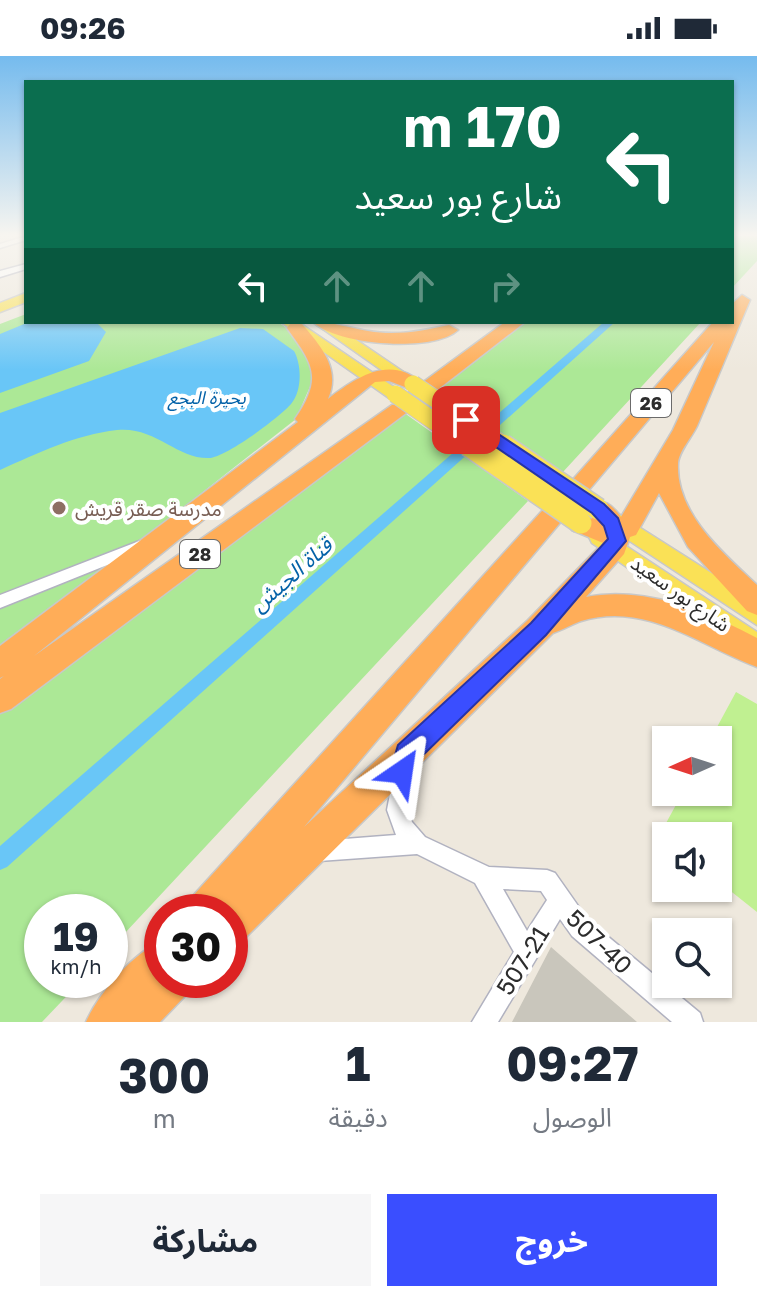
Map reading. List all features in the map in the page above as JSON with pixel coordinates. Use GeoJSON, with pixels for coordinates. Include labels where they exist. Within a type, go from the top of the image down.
{"type":"FeatureCollection","features":[{"type":"Feature","properties":{"kind":"highway"},"geometry":{"type":"LineString","coordinates":[[326,324],[342,331],[389,340],[415,339],[457,326]]}},
{"type":"Feature","properties":{"kind":"highway","name":"28"},"geometry":{"type":"LineString","coordinates":[[0,698],[409,393],[513,324]]}},
{"type":"Feature","properties":{"kind":"highway","name":"26"},"geometry":{"type":"LineString","coordinates":[[580,485],[720,324]]}},
{"type":"Feature","properties":{"kind":"highway"},"geometry":{"type":"LineString","coordinates":[[224,894],[603,528],[666,462],[684,430],[731,324]]}},
{"type":"Feature","properties":{"kind":"highway"},"geometry":{"type":"LineString","coordinates":[[292,325],[318,355],[324,377],[317,403],[294,434]]}},
{"type":"Feature","properties":{"kind":"highway"},"geometry":{"type":"LineString","coordinates":[[0,664],[294,434],[457,326]]}},
{"type":"Feature","properties":{"kind":"highway"},"geometry":{"type":"LineString","coordinates":[[382,375],[409,393]]}},
{"type":"Feature","properties":{"kind":"highway"},"geometry":{"type":"LineString","coordinates":[[666,462],[670,489],[683,521],[710,557],[757,603]]}},
{"type":"Feature","properties":{"kind":"highway"},"geometry":{"type":"LineString","coordinates":[[248,906],[538,629],[603,528]]}},
{"type":"Feature","properties":{"kind":"highway"},"geometry":{"type":"LineString","coordinates":[[538,629],[583,609],[639,607],[686,618],[757,653]]}},
{"type":"Feature","properties":{"kind":"highway"},"geometry":{"type":"LineString","coordinates":[[109,1022],[144,982]]}},
{"type":"Feature","properties":{"kind":"highway"},"geometry":{"type":"LineString","coordinates":[[127,1022],[152,998]]}},
{"type":"Feature","properties":{"kind":"main road"},"geometry":{"type":"LineString","coordinates":[[0,308],[24,298]]}},
{"type":"Feature","properties":{"kind":"main road"},"geometry":{"type":"LineString","coordinates":[[0,319],[24,310]]}},
{"type":"Feature","properties":{"kind":"main road"},"geometry":{"type":"LineString","coordinates":[[323,324],[382,375]]}},
{"type":"Feature","properties":{"kind":"main road"},"geometry":{"type":"LineString","coordinates":[[292,325],[382,375]]}},
{"type":"Feature","properties":{"kind":"main road","name":"شارع بور سعيد"},"geometry":{"type":"LineString","coordinates":[[409,393],[603,528],[757,646]]}},
{"type":"Feature","properties":{"kind":"main road","name":"شارع بور سعيد"},"geometry":{"type":"LineString","coordinates":[[603,528],[757,615]]}},
{"type":"Feature","properties":{"kind":"street"},"geometry":{"type":"LineString","coordinates":[[0,602],[164,536]]}},
{"type":"Feature","properties":{"kind":"street"},"geometry":{"type":"LineString","coordinates":[[407,754],[397,790],[397,810],[404,829],[418,844]]}},
{"type":"Feature","properties":{"kind":"street"},"geometry":{"type":"LineString","coordinates":[[303,853],[418,844]]}},
{"type":"Feature","properties":{"kind":"street","name":"507-40"},"geometry":{"type":"LineString","coordinates":[[418,844],[483,876],[543,879],[580,928],[691,1022]]}},
{"type":"Feature","properties":{"kind":"street"},"geometry":{"type":"LineString","coordinates":[[483,876],[527,952]]}},
{"type":"Feature","properties":{"kind":"street","name":"507-21"},"geometry":{"type":"LineString","coordinates":[[484,1022],[560,899]]}},
{"type":"Feature","properties":{"kind":"green space"},"geometry":{"type":"Polygon","coordinates":[[[24,315],[24,324],[281,324],[302,339],[315,375],[296,419],[0,651],[0,324],[24,315]]]}},
{"type":"Feature","properties":{"kind":"green space"},"geometry":{"type":"Polygon","coordinates":[[[520,324],[699,324],[562,473],[435,389],[520,324]]]}},
{"type":"Feature","properties":{"kind":"green space"},"geometry":{"type":"Polygon","coordinates":[[[403,412],[528,501],[161,894],[144,894],[144,913],[128,930],[128,894],[24,894],[24,998],[65,998],[42,1022],[0,1022],[0,714],[403,412]]]}},
{"type":"Feature","properties":{"kind":"green space"},"geometry":{"type":"Polygon","coordinates":[[[736,692],[757,704],[757,912],[732,892],[732,822],[667,822],[675,806],[732,806],[732,726],[718,726],[736,692]]]}},
{"type":"Feature","properties":{"kind":"water"},"geometry":{"type":"Polygon","coordinates":[[[24,324],[98,324],[106,332],[89,361],[0,393],[0,334],[24,324]]]}},
{"type":"Feature","properties":{"kind":"water","name":"بحيرة البجع"},"geometry":{"type":"Polygon","coordinates":[[[240,328],[263,329],[294,351],[300,378],[291,404],[239,444],[217,456],[197,457],[143,433],[117,430],[72,440],[0,470],[0,413],[240,328]]]}},
{"type":"Feature","properties":{"kind":"building"},"geometry":{"type":"Polygon","coordinates":[[[551,947],[608,997],[637,1022],[512,1022],[551,947]]]}},
{"type":"Feature","properties":{"kind":"waterway","name":"قناة الجيش"},"geometry":{"type":"LineString","coordinates":[[0,860],[608,324]]}},
{"type":"Feature","properties":{"kind":"place","name":"مدرسة صقر قريش"},"geometry":{"type":"Point","coordinates":[59,508]}},
{"type":"Feature","properties":{"kind":"route"},"geometry":{"type":"LineString","coordinates":[[402,772],[407,754],[538,629],[615,547],[617,541],[612,523],[598,509],[466,420]]}}]}
